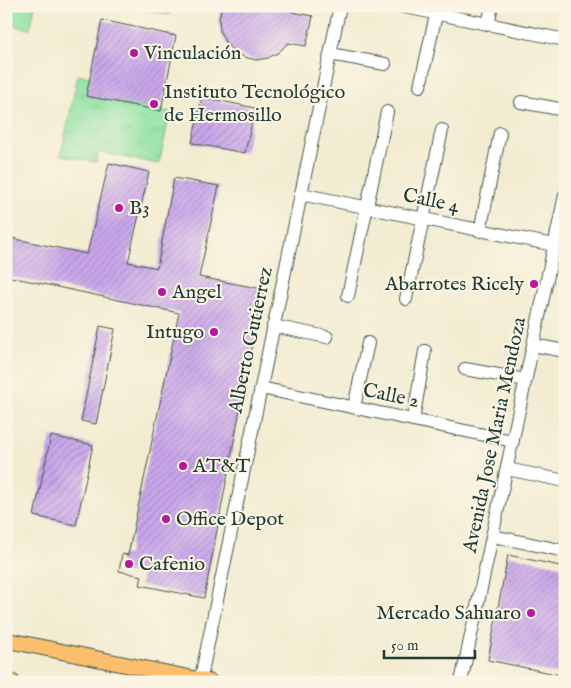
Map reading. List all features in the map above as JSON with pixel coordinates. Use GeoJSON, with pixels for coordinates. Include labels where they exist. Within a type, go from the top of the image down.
{"type":"FeatureCollection","features":[{"type":"Feature","properties":{"kind":"main road"},"geometry":{"type":"LineString","coordinates":[[6,640],[203,681]]}},
{"type":"Feature","properties":{"kind":"main road"},"geometry":{"type":"LineString","coordinates":[[6,681],[12,682]]}},
{"type":"Feature","properties":{"kind":"street","name":"Alberto Gutierrez"},"geometry":{"type":"LineString","coordinates":[[203,681],[300,194],[340,6]]}},
{"type":"Feature","properties":{"kind":"street"},"geometry":{"type":"LineString","coordinates":[[400,6],[437,10],[488,24],[565,40]]}},
{"type":"Feature","properties":{"kind":"street"},"geometry":{"type":"LineString","coordinates":[[488,24],[492,6]]}},
{"type":"Feature","properties":{"kind":"street"},"geometry":{"type":"LineString","coordinates":[[420,86],[437,10]]}},
{"type":"Feature","properties":{"kind":"street"},"geometry":{"type":"LineString","coordinates":[[330,54],[385,64]]}},
{"type":"Feature","properties":{"kind":"street"},"geometry":{"type":"LineString","coordinates":[[521,102],[565,110]]}},
{"type":"Feature","properties":{"kind":"street"},"geometry":{"type":"LineString","coordinates":[[348,296],[387,112]]}},
{"type":"Feature","properties":{"kind":"street"},"geometry":{"type":"LineString","coordinates":[[406,299],[442,130]]}},
{"type":"Feature","properties":{"kind":"street"},"geometry":{"type":"LineString","coordinates":[[480,230],[500,133]]}},
{"type":"Feature","properties":{"kind":"street","name":"Calle 4"},"geometry":{"type":"LineString","coordinates":[[300,194],[554,246]]}},
{"type":"Feature","properties":{"kind":"street","name":"Avenida Jose Maria Mendoza"},"geometry":{"type":"LineString","coordinates":[[462,682],[565,195]]}},
{"type":"Feature","properties":{"kind":"street"},"geometry":{"type":"LineString","coordinates":[[274,326],[327,337]]}},
{"type":"Feature","properties":{"kind":"street"},"geometry":{"type":"LineString","coordinates":[[354,407],[368,343]]}},
{"type":"Feature","properties":{"kind":"street"},"geometry":{"type":"LineString","coordinates":[[533,344],[565,351]]}},
{"type":"Feature","properties":{"kind":"street"},"geometry":{"type":"LineString","coordinates":[[413,420],[426,351]]}},
{"type":"Feature","properties":{"kind":"street"},"geometry":{"type":"LineString","coordinates":[[465,368],[526,380]]}},
{"type":"Feature","properties":{"kind":"street","name":"Calle 2"},"geometry":{"type":"LineString","coordinates":[[261,388],[513,441]]}},
{"type":"Feature","properties":{"kind":"street"},"geometry":{"type":"LineString","coordinates":[[507,468],[565,481]]}},
{"type":"Feature","properties":{"kind":"street"},"geometry":{"type":"LineString","coordinates":[[493,536],[565,551]]}},
{"type":"Feature","properties":{"kind":"green space"},"geometry":{"type":"Polygon","coordinates":[[[6,6],[35,6],[30,29],[6,24],[6,6]]]}},
{"type":"Feature","properties":{"kind":"green space"},"geometry":{"type":"Polygon","coordinates":[[[131,6],[171,6],[169,15],[131,6]]]}},
{"type":"Feature","properties":{"kind":"green space"},"geometry":{"type":"Polygon","coordinates":[[[78,75],[90,77],[87,96],[170,112],[159,164],[99,152],[96,162],[61,155],[78,75]]]}},
{"type":"Feature","properties":{"kind":"building"},"geometry":{"type":"Polygon","coordinates":[[[222,6],[291,6],[292,12],[313,16],[306,46],[288,43],[279,52],[268,58],[256,60],[244,57],[233,51],[225,42],[220,31],[219,18],[222,6]]]}},
{"type":"Feature","properties":{"kind":"building","name":"Vinculación"},"geometry":{"type":"Polygon","coordinates":[[[102,20],[176,36],[161,111],[86,96],[102,20]]]}},
{"type":"Feature","properties":{"kind":"building"},"geometry":{"type":"Polygon","coordinates":[[[202,97],[255,108],[245,153],[192,143],[202,97]]]}},
{"type":"Feature","properties":{"kind":"building"},"geometry":{"type":"Polygon","coordinates":[[[109,163],[149,172],[128,262],[157,268],[174,178],[219,186],[199,277],[263,289],[204,598],[140,585],[142,576],[119,571],[122,554],[128,555],[179,313],[6,276],[6,237],[87,254],[109,163]]]}},
{"type":"Feature","properties":{"kind":"building"},"geometry":{"type":"Polygon","coordinates":[[[100,326],[115,329],[96,424],[81,421],[100,326]]]}},
{"type":"Feature","properties":{"kind":"building"},"geometry":{"type":"Polygon","coordinates":[[[51,436],[93,445],[76,525],[34,516],[51,436]]]}},
{"type":"Feature","properties":{"kind":"building","name":"Mercado Sahuaro"},"geometry":{"type":"Polygon","coordinates":[[[508,555],[565,567],[565,676],[488,660],[508,555]]]}},
{"type":"Feature","properties":{"kind":"place","name":"Vinculación"},"geometry":{"type":"Point","coordinates":[134,53]}},
{"type":"Feature","properties":{"kind":"place","name":"Instituto Tecnológico de Hermosillo"},"geometry":{"type":"Point","coordinates":[154,104]}},
{"type":"Feature","properties":{"kind":"place","name":"B3"},"geometry":{"type":"Point","coordinates":[119,208]}},
{"type":"Feature","properties":{"kind":"place","name":"Abarrotes Ricely"},"geometry":{"type":"Point","coordinates":[534,284]}},
{"type":"Feature","properties":{"kind":"place","name":"Angel"},"geometry":{"type":"Point","coordinates":[162,292]}},
{"type":"Feature","properties":{"kind":"place","name":"Intugo"},"geometry":{"type":"Point","coordinates":[214,332]}},
{"type":"Feature","properties":{"kind":"place","name":"AT&T"},"geometry":{"type":"Point","coordinates":[183,466]}},
{"type":"Feature","properties":{"kind":"place","name":"Office Depot"},"geometry":{"type":"Point","coordinates":[166,519]}},
{"type":"Feature","properties":{"kind":"place","name":"Cafenio"},"geometry":{"type":"Point","coordinates":[129,564]}},
{"type":"Feature","properties":{"kind":"place","name":"Mercado Sahuaro"},"geometry":{"type":"Point","coordinates":[531,613]}}]}
